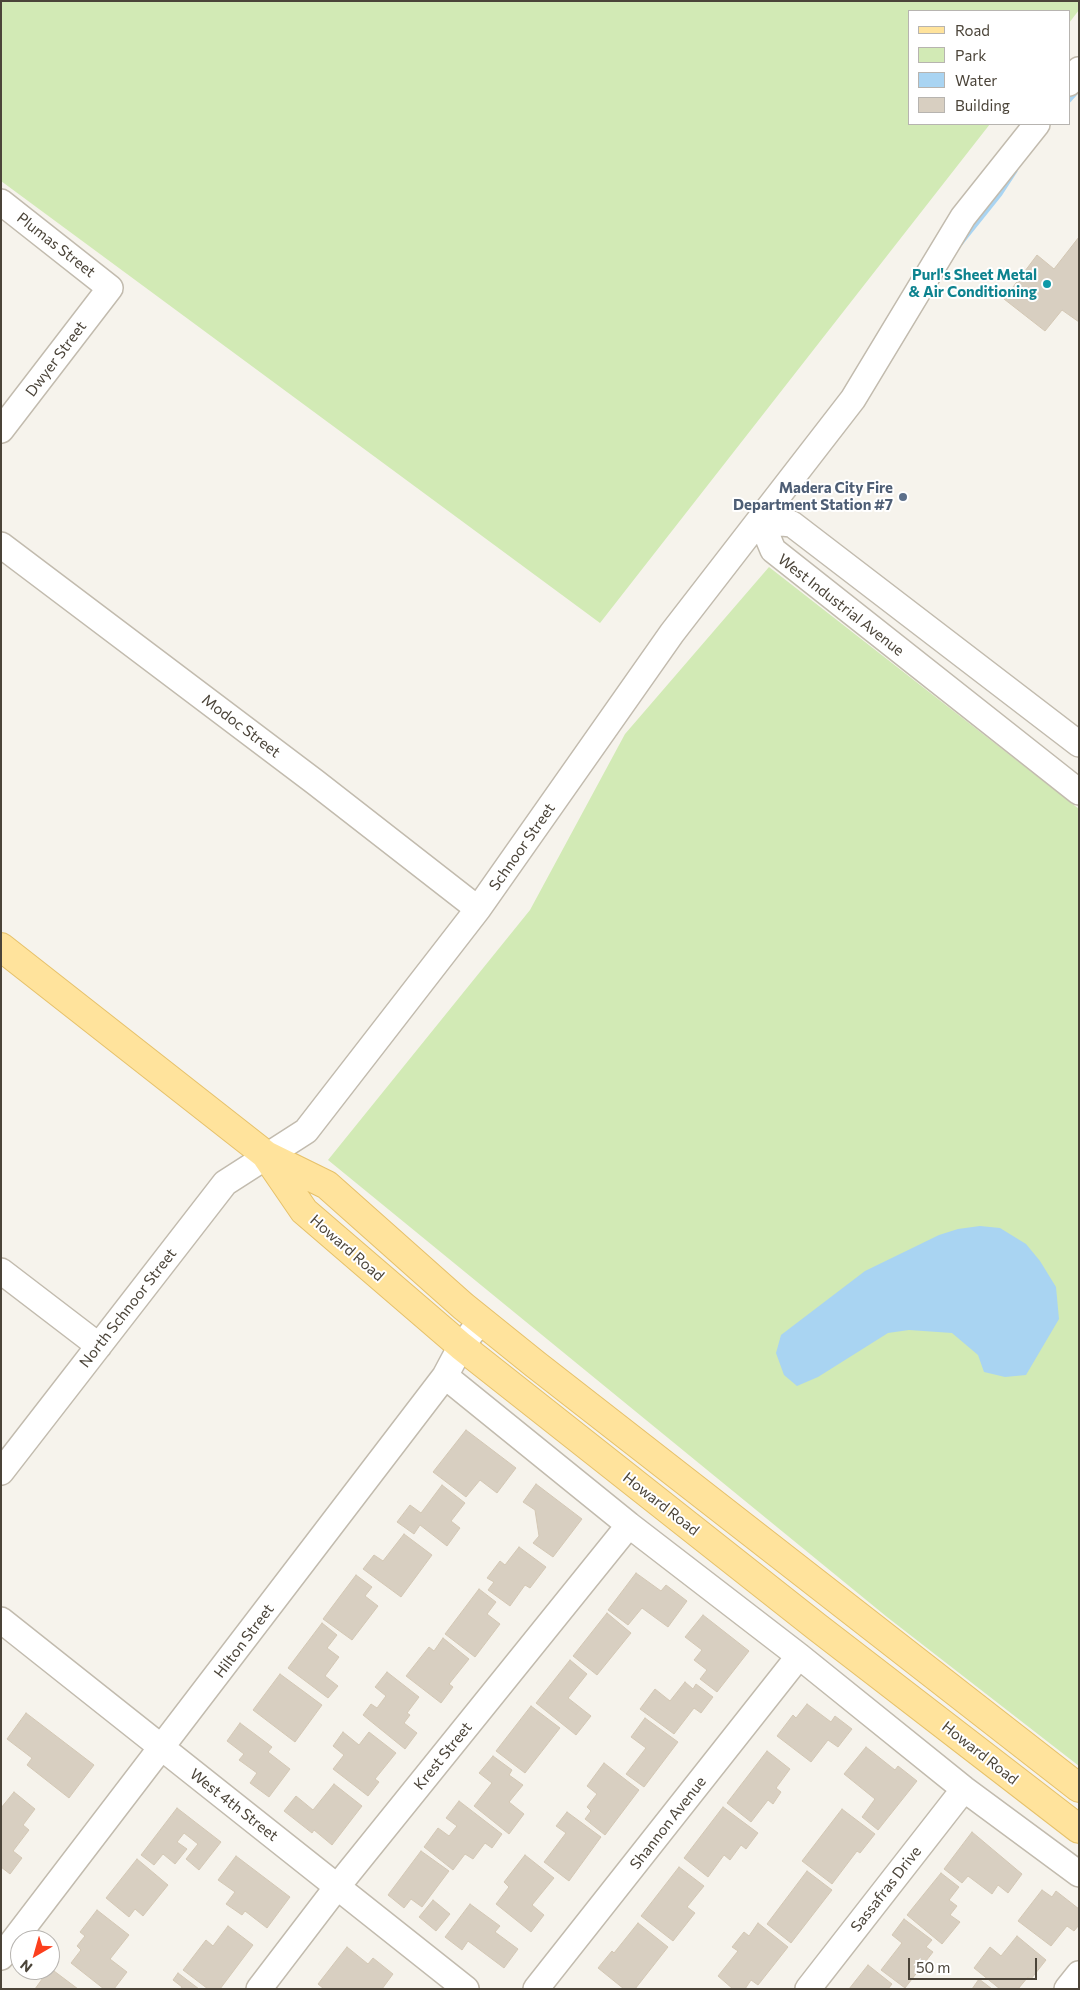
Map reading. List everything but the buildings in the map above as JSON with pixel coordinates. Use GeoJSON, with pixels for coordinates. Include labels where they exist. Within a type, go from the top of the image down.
{"type":"FeatureCollection","features":[{"type":"Feature","properties":{"kind":"main road","name":"Howard Road"},"geometry":{"type":"LineString","coordinates":[[1,947],[266,1155],[327,1185],[481,1321],[1079,1788]]}},
{"type":"Feature","properties":{"kind":"main road","name":"Howard Road"},"geometry":{"type":"LineString","coordinates":[[266,1155],[304,1211],[461,1346],[678,1518],[1079,1828]]}},
{"type":"Feature","properties":{"kind":"main road"},"geometry":{"type":"LineString","coordinates":[[678,1518],[722,1533],[749,1554],[768,1562],[783,1558]]}},
{"type":"Feature","properties":{"kind":"street"},"geometry":{"type":"LineString","coordinates":[[1070,82],[1079,70]]}},
{"type":"Feature","properties":{"kind":"street","name":"Schnoor Street"},"geometry":{"type":"LineString","coordinates":[[266,1155],[306,1132],[478,909],[672,633],[761,521],[853,399],[963,217],[1036,125]]}},
{"type":"Feature","properties":{"kind":"street","name":"Plumas Street"},"geometry":{"type":"LineString","coordinates":[[1,202],[110,288]]}},
{"type":"Feature","properties":{"kind":"street","name":"Dwyer Street"},"geometry":{"type":"LineString","coordinates":[[1,430],[110,288]]}},
{"type":"Feature","properties":{"kind":"street"},"geometry":{"type":"LineString","coordinates":[[761,521],[792,524],[1079,744]]}},
{"type":"Feature","properties":{"kind":"street","name":"West Industrial Avenue"},"geometry":{"type":"LineString","coordinates":[[761,521],[772,550],[1079,792]]}},
{"type":"Feature","properties":{"kind":"street","name":"Modoc Street"},"geometry":{"type":"LineString","coordinates":[[1,545],[315,782],[478,909]]}},
{"type":"Feature","properties":{"kind":"street","name":"North Schnoor Street"},"geometry":{"type":"LineString","coordinates":[[1,1472],[225,1183],[266,1155]]}},
{"type":"Feature","properties":{"kind":"street"},"geometry":{"type":"LineString","coordinates":[[1,1270],[99,1346]]}},
{"type":"Feature","properties":{"kind":"street","name":"Hilton Street"},"geometry":{"type":"LineString","coordinates":[[1,1956],[445,1376],[461,1346],[481,1321]]}},
{"type":"Feature","properties":{"kind":"street"},"geometry":{"type":"LineString","coordinates":[[445,1376],[629,1525],[799,1656],[964,1789],[1079,1874]]}},
{"type":"Feature","properties":{"kind":"street","name":"Krest Street"},"geometry":{"type":"LineString","coordinates":[[259,1989],[337,1886],[629,1525]]}},
{"type":"Feature","properties":{"kind":"street","name":"West 4th Street"},"geometry":{"type":"LineString","coordinates":[[1,1620],[466,1989]]}},
{"type":"Feature","properties":{"kind":"street","name":"Shannon Avenue"},"geometry":{"type":"LineString","coordinates":[[536,1989],[799,1656]]}},
{"type":"Feature","properties":{"kind":"street","name":"Sassafras Drive"},"geometry":{"type":"LineString","coordinates":[[808,1989],[964,1789]]}},
{"type":"Feature","properties":{"kind":"street"},"geometry":{"type":"LineString","coordinates":[[1067,1989],[1079,1974]]}},
{"type":"Feature","properties":{"kind":"green space"},"geometry":{"type":"Polygon","coordinates":[[[1,1],[1079,1],[1079,10],[1070,22],[1070,10],[908,10],[908,125],[989,125],[600,623],[1,181],[1,1]]]}},
{"type":"Feature","properties":{"kind":"green space"},"geometry":{"type":"Polygon","coordinates":[[[769,567],[1079,809],[1079,1766],[887,1617],[328,1160],[530,910],[625,734],[769,567]]]}},
{"type":"Feature","properties":{"kind":"water"},"geometry":{"type":"Polygon","coordinates":[[[980,1226],[1000,1228],[1026,1244],[1040,1261],[1056,1287],[1059,1319],[1026,1375],[1005,1377],[984,1372],[978,1355],[952,1333],[909,1330],[888,1333],[818,1377],[797,1386],[784,1375],[776,1353],[781,1335],[865,1271],[939,1235],[958,1229],[980,1226]]]}},
{"type":"Feature","properties":{"kind":"waterway"},"geometry":{"type":"LineString","coordinates":[[1070,99],[1078,90]]}},
{"type":"Feature","properties":{"kind":"waterway"},"geometry":{"type":"LineString","coordinates":[[960,244],[1000,194],[1015,171]]}},
{"type":"Feature","properties":{"kind":"place","name":"Purl's Sheet Metal & Air Conditioning"},"geometry":{"type":"Point","coordinates":[1047,284]}},
{"type":"Feature","properties":{"kind":"place","name":"Madera City Fire Department Station #7"},"geometry":{"type":"Point","coordinates":[903,497]}}]}
